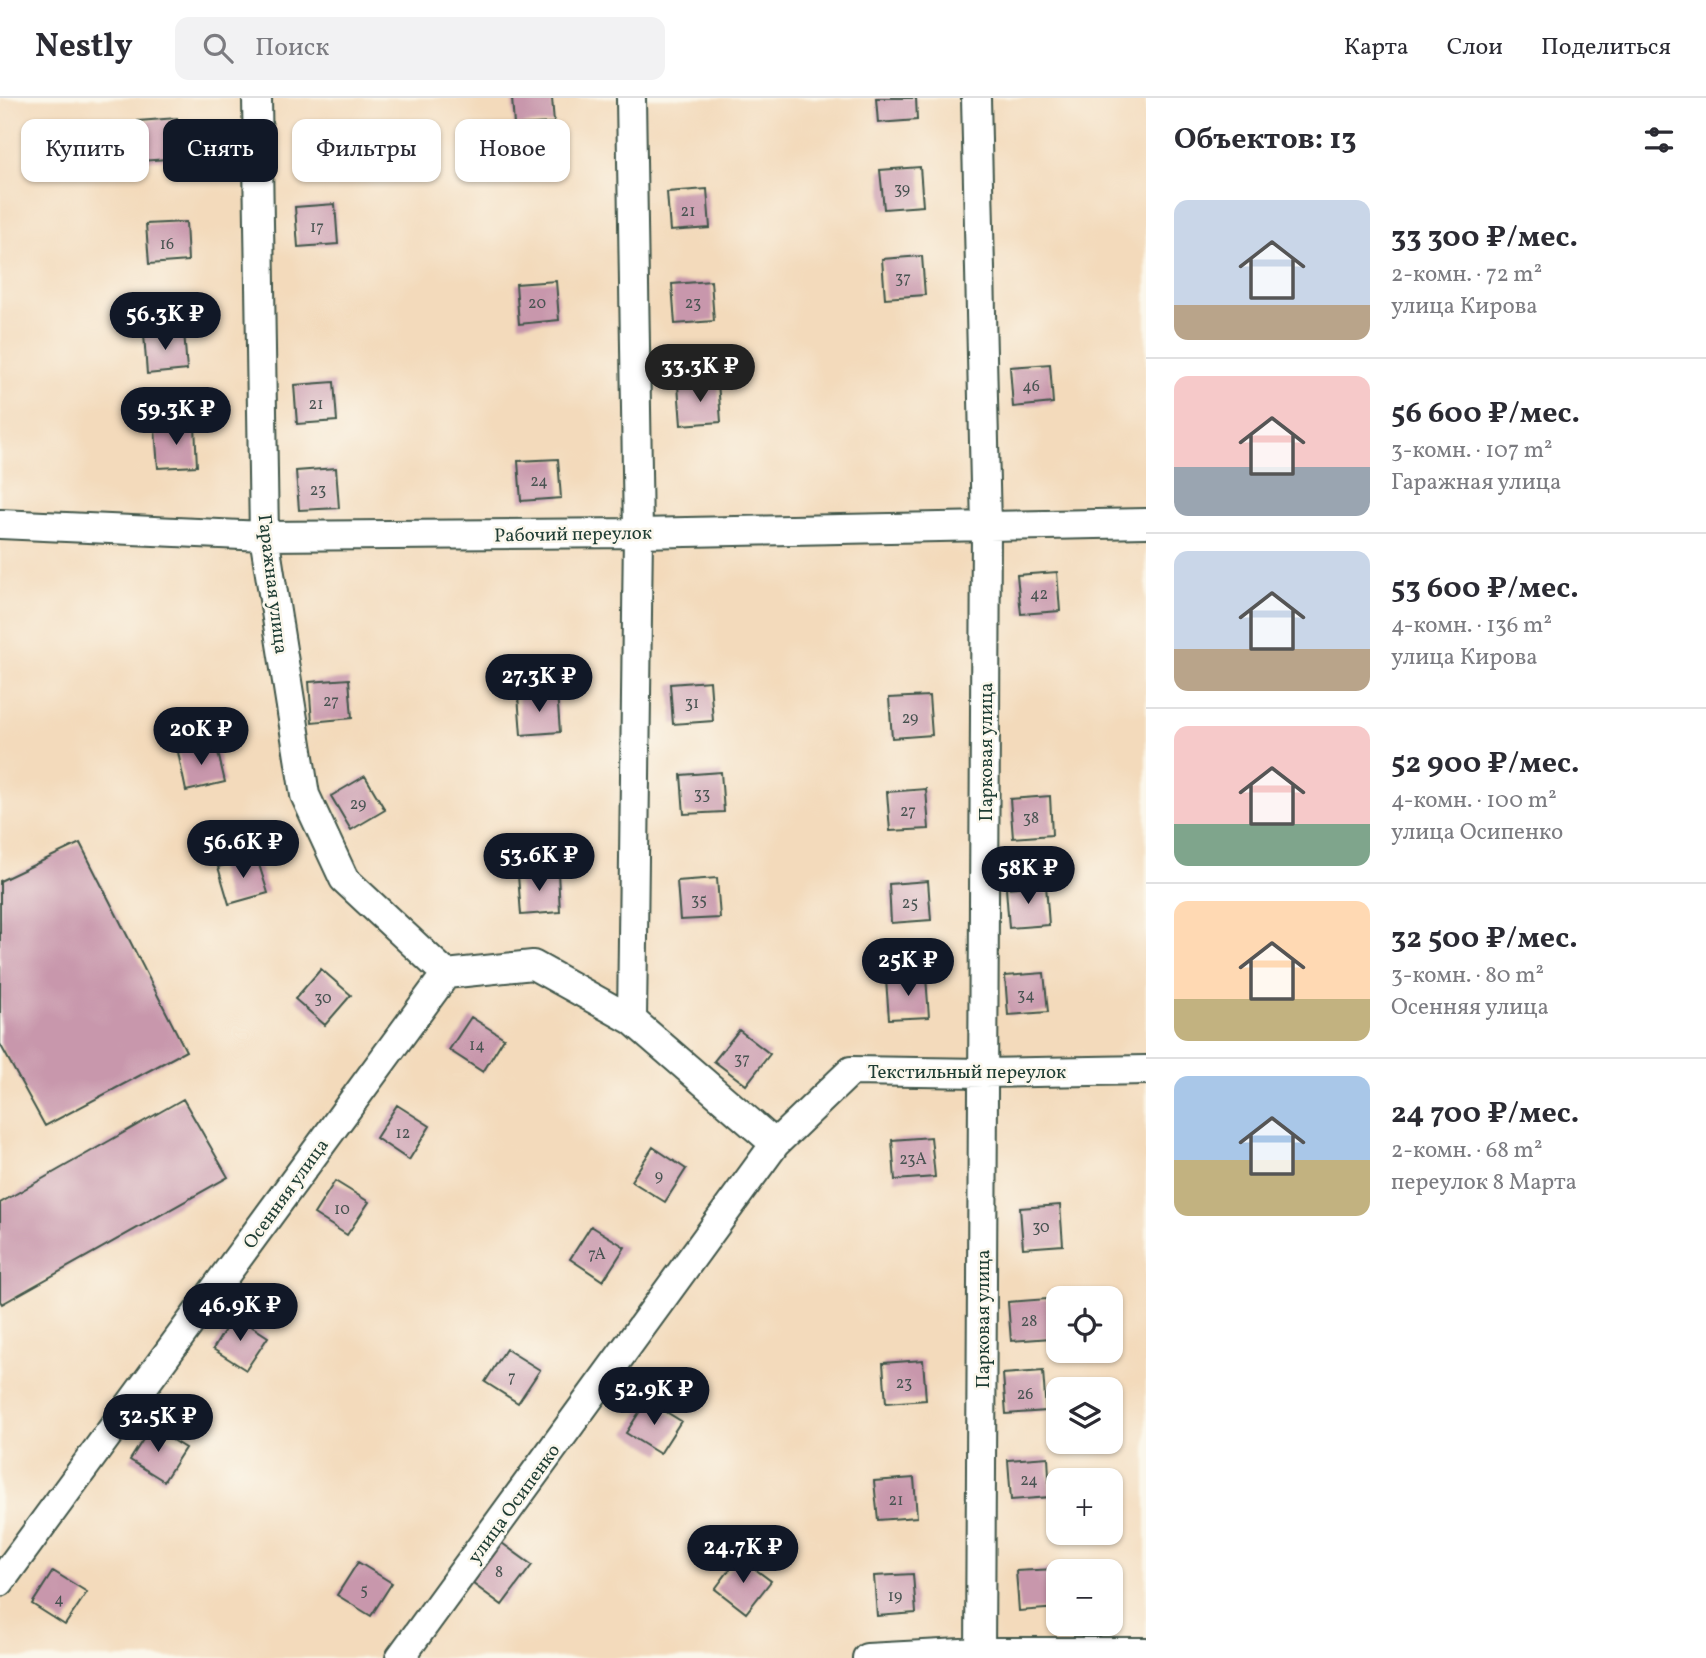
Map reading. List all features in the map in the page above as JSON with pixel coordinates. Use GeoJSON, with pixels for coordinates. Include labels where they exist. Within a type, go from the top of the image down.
{"type":"FeatureCollection","features":[{"type":"Feature","properties":{"kind":"street","name":"Гаражная улица"},"geometry":{"type":"LineString","coordinates":[[257,98],[264,536],[304,795],[344,879],[446,974]]}},
{"type":"Feature","properties":{"kind":"street"},"geometry":{"type":"LineString","coordinates":[[631,98],[638,533],[632,1020]]}},
{"type":"Feature","properties":{"kind":"street","name":"Парковая улица"},"geometry":{"type":"LineString","coordinates":[[976,98],[986,527],[980,1655]]}},
{"type":"Feature","properties":{"kind":"street","name":"Рабочий переулок"},"geometry":{"type":"LineString","coordinates":[[0,524],[264,536],[638,533],[1146,523]]}},
{"type":"Feature","properties":{"kind":"street"},"geometry":{"type":"LineString","coordinates":[[446,974],[533,965],[632,1020],[775,1144]]}},
{"type":"Feature","properties":{"kind":"street","name":"Осенняя улица"},"geometry":{"type":"LineString","coordinates":[[0,1582],[446,974]]}},
{"type":"Feature","properties":{"kind":"street","name":"Текстильный переулок"},"geometry":{"type":"LineString","coordinates":[[775,1144],[850,1071],[984,1073],[1146,1070]]}},
{"type":"Feature","properties":{"kind":"street","name":"улица Осипенко"},"geometry":{"type":"LineString","coordinates":[[400,1658],[775,1144]]}},
{"type":"Feature","properties":{"kind":"street"},"geometry":{"type":"LineString","coordinates":[[867,1658],[1146,1652]]}},
{"type":"Feature","properties":{"kind":"building"},"geometry":{"type":"Polygon","coordinates":[[[512,98],[552,98],[554,119],[514,119],[512,98]]]}},
{"type":"Feature","properties":{"kind":"building"},"geometry":{"type":"Polygon","coordinates":[[[876,98],[916,98],[917,120],[878,123],[876,98]]]}},
{"type":"Feature","properties":{"kind":"building"},"geometry":{"type":"Polygon","coordinates":[[[163,119],[163,159],[149,160],[149,120],[163,119]]]}},
{"type":"Feature","properties":{"kind":"building"},"geometry":{"type":"Polygon","coordinates":[[[920,167],[923,206],[884,209],[880,170],[920,167]]]}},
{"type":"Feature","properties":{"kind":"building"},"geometry":{"type":"Polygon","coordinates":[[[707,189],[710,228],[670,231],[667,192],[707,189]]]}},
{"type":"Feature","properties":{"kind":"building"},"geometry":{"type":"Polygon","coordinates":[[[335,204],[338,244],[298,247],[295,207],[335,204]]]}},
{"type":"Feature","properties":{"kind":"building"},"geometry":{"type":"Polygon","coordinates":[[[186,222],[188,261],[149,264],[146,224],[186,222]]]}},
{"type":"Feature","properties":{"kind":"building"},"geometry":{"type":"Polygon","coordinates":[[[922,256],[925,295],[885,298],[882,259],[922,256]]]}},
{"type":"Feature","properties":{"kind":"building"},"geometry":{"type":"Polygon","coordinates":[[[556,281],[559,320],[519,324],[516,284],[556,281]]]}},
{"type":"Feature","properties":{"kind":"building"},"geometry":{"type":"Polygon","coordinates":[[[711,281],[714,321],[675,324],[672,284],[711,281]]]}},
{"type":"Feature","properties":{"kind":"building"},"geometry":{"type":"Polygon","coordinates":[[[184,331],[187,370],[147,374],[144,334],[184,331]]]}},
{"type":"Feature","properties":{"kind":"building"},"geometry":{"type":"Polygon","coordinates":[[[1050,364],[1053,403],[1013,407],[1010,367],[1050,364]]]}},
{"type":"Feature","properties":{"kind":"building"},"geometry":{"type":"Polygon","coordinates":[[[334,382],[337,421],[297,424],[294,385],[334,382]]]}},
{"type":"Feature","properties":{"kind":"building"},"geometry":{"type":"Polygon","coordinates":[[[718,382],[721,422],[681,425],[678,385],[718,382]]]}},
{"type":"Feature","properties":{"kind":"building"},"geometry":{"type":"Polygon","coordinates":[[[195,426],[197,466],[158,468],[155,429],[195,426]]]}},
{"type":"Feature","properties":{"kind":"building"},"geometry":{"type":"Polygon","coordinates":[[[558,459],[561,498],[521,501],[518,461],[558,459]]]}},
{"type":"Feature","properties":{"kind":"building"},"geometry":{"type":"Polygon","coordinates":[[[336,468],[339,508],[299,510],[296,471],[336,468]]]}},
{"type":"Feature","properties":{"kind":"building"},"geometry":{"type":"Polygon","coordinates":[[[1057,572],[1060,611],[1021,614],[1017,575],[1057,572]]]}},
{"type":"Feature","properties":{"kind":"building"},"geometry":{"type":"Polygon","coordinates":[[[349,679],[352,718],[312,722],[309,682],[349,679]]]}},
{"type":"Feature","properties":{"kind":"building"},"geometry":{"type":"Polygon","coordinates":[[[710,681],[713,721],[673,724],[670,684],[710,681]]]}},
{"type":"Feature","properties":{"kind":"building"},"geometry":{"type":"Polygon","coordinates":[[[557,692],[560,732],[521,735],[518,695],[557,692]]]}},
{"type":"Feature","properties":{"kind":"building"},"geometry":{"type":"Polygon","coordinates":[[[929,696],[932,735],[892,738],[889,698],[929,696]]]}},
{"type":"Feature","properties":{"kind":"building"},"geometry":{"type":"Polygon","coordinates":[[[216,744],[225,782],[186,791],[178,752],[216,744]]]}},
{"type":"Feature","properties":{"kind":"building"},"geometry":{"type":"Polygon","coordinates":[[[721,772],[724,812],[684,814],[681,775],[721,772]]]}},
{"type":"Feature","properties":{"kind":"building"},"geometry":{"type":"Polygon","coordinates":[[[365,776],[385,810],[351,830],[331,796],[365,776]]]}},
{"type":"Feature","properties":{"kind":"building"},"geometry":{"type":"Polygon","coordinates":[[[926,789],[929,829],[890,831],[887,792],[926,789]]]}},
{"type":"Feature","properties":{"kind":"building"},"geometry":{"type":"Polygon","coordinates":[[[1050,796],[1052,835],[1013,838],[1010,799],[1050,796]]]}},
{"type":"Feature","properties":{"kind":"building"},"geometry":{"type":"Polygon","coordinates":[[[80,843],[186,1051],[45,1126],[0,1044],[0,881],[80,843]]]}},
{"type":"Feature","properties":{"kind":"building"},"geometry":{"type":"Polygon","coordinates":[[[256,855],[268,893],[229,904],[218,867],[256,855]]]}},
{"type":"Feature","properties":{"kind":"building"},"geometry":{"type":"Polygon","coordinates":[[[558,872],[560,912],[521,915],[518,875],[558,872]]]}},
{"type":"Feature","properties":{"kind":"building"},"geometry":{"type":"Polygon","coordinates":[[[717,878],[720,918],[680,920],[677,881],[717,878]]]}},
{"type":"Feature","properties":{"kind":"building"},"geometry":{"type":"Polygon","coordinates":[[[928,881],[931,920],[891,923],[889,884],[928,881]]]}},
{"type":"Feature","properties":{"kind":"building"},"geometry":{"type":"Polygon","coordinates":[[[1046,885],[1049,925],[1009,928],[1006,888],[1046,885]]]}},
{"type":"Feature","properties":{"kind":"building"},"geometry":{"type":"Polygon","coordinates":[[[321,969],[351,995],[325,1025],[295,999],[321,969]]]}},
{"type":"Feature","properties":{"kind":"building"},"geometry":{"type":"Polygon","coordinates":[[[1044,973],[1048,1012],[1008,1015],[1005,976],[1044,973]]]}},
{"type":"Feature","properties":{"kind":"building"},"geometry":{"type":"Polygon","coordinates":[[[926,977],[929,1017],[889,1019],[886,980],[926,977]]]}},
{"type":"Feature","properties":{"kind":"building"},"geometry":{"type":"Polygon","coordinates":[[[471,1017],[504,1038],[483,1072],[449,1050],[471,1017]]]}},
{"type":"Feature","properties":{"kind":"building"},"geometry":{"type":"Polygon","coordinates":[[[739,1030],[770,1054],[746,1085],[714,1061],[739,1030]]]}},
{"type":"Feature","properties":{"kind":"building"},"geometry":{"type":"Polygon","coordinates":[[[183,1099],[228,1177],[2,1304],[0,1203],[183,1099]]]}},
{"type":"Feature","properties":{"kind":"building"},"geometry":{"type":"Polygon","coordinates":[[[397,1105],[430,1126],[409,1160],[376,1138],[397,1105]]]}},
{"type":"Feature","properties":{"kind":"building"},"geometry":{"type":"Polygon","coordinates":[[[931,1137],[935,1177],[895,1180],[892,1140],[931,1137]]]}},
{"type":"Feature","properties":{"kind":"building"},"geometry":{"type":"Polygon","coordinates":[[[653,1147],[686,1169],[665,1202],[631,1181],[653,1147]]]}},
{"type":"Feature","properties":{"kind":"building"},"geometry":{"type":"Polygon","coordinates":[[[335,1181],[369,1202],[347,1235],[314,1214],[335,1181]]]}},
{"type":"Feature","properties":{"kind":"building"},"geometry":{"type":"Polygon","coordinates":[[[1060,1205],[1063,1245],[1023,1248],[1020,1208],[1060,1205]]]}},
{"type":"Feature","properties":{"kind":"building"},"geometry":{"type":"Polygon","coordinates":[[[591,1226],[625,1247],[603,1281],[570,1259],[591,1226]]]}},
{"type":"Feature","properties":{"kind":"building"},"geometry":{"type":"Polygon","coordinates":[[[1046,1299],[1046,1338],[1011,1341],[1008,1302],[1046,1299]]]}},
{"type":"Feature","properties":{"kind":"building"},"geometry":{"type":"Polygon","coordinates":[[[234,1315],[268,1337],[246,1370],[213,1349],[234,1315]]]}},
{"type":"Feature","properties":{"kind":"building"},"geometry":{"type":"Polygon","coordinates":[[[506,1349],[540,1370],[518,1403],[485,1382],[506,1349]]]}},
{"type":"Feature","properties":{"kind":"building"},"geometry":{"type":"Polygon","coordinates":[[[923,1360],[926,1400],[886,1403],[883,1363],[923,1360]]]}},
{"type":"Feature","properties":{"kind":"building"},"geometry":{"type":"Polygon","coordinates":[[[1043,1371],[1046,1411],[1006,1414],[1003,1374],[1043,1371]]]}},
{"type":"Feature","properties":{"kind":"building"},"geometry":{"type":"Polygon","coordinates":[[[647,1400],[681,1421],[660,1454],[626,1433],[647,1400]]]}},
{"type":"Feature","properties":{"kind":"building"},"geometry":{"type":"Polygon","coordinates":[[[151,1427],[185,1448],[164,1481],[130,1460],[151,1427]]]}},
{"type":"Feature","properties":{"kind":"building"},"geometry":{"type":"Polygon","coordinates":[[[1048,1457],[1046,1497],[1011,1500],[1008,1460],[1048,1457]]]}},
{"type":"Feature","properties":{"kind":"building"},"geometry":{"type":"Polygon","coordinates":[[[914,1478],[917,1517],[878,1520],[874,1481],[914,1478]]]}},
{"type":"Feature","properties":{"kind":"building"},"geometry":{"type":"Polygon","coordinates":[[[495,1538],[532,1565],[502,1605],[465,1578],[495,1538]]]}},
{"type":"Feature","properties":{"kind":"building"},"geometry":{"type":"Polygon","coordinates":[[[739,1557],[771,1581],[746,1613],[715,1589],[739,1557]]]}},
{"type":"Feature","properties":{"kind":"building"},"geometry":{"type":"Polygon","coordinates":[[[358,1562],[392,1583],[371,1616],[337,1595],[358,1562]]]}},
{"type":"Feature","properties":{"kind":"building"},"geometry":{"type":"Polygon","coordinates":[[[1046,1570],[1046,1609],[1019,1611],[1016,1571],[1046,1570]]]}},
{"type":"Feature","properties":{"kind":"building"},"geometry":{"type":"Polygon","coordinates":[[[53,1571],[87,1592],[65,1625],[32,1604],[53,1571]]]}},
{"type":"Feature","properties":{"kind":"building"},"geometry":{"type":"Polygon","coordinates":[[[913,1574],[916,1613],[877,1616],[874,1576],[913,1574]]]}}]}
